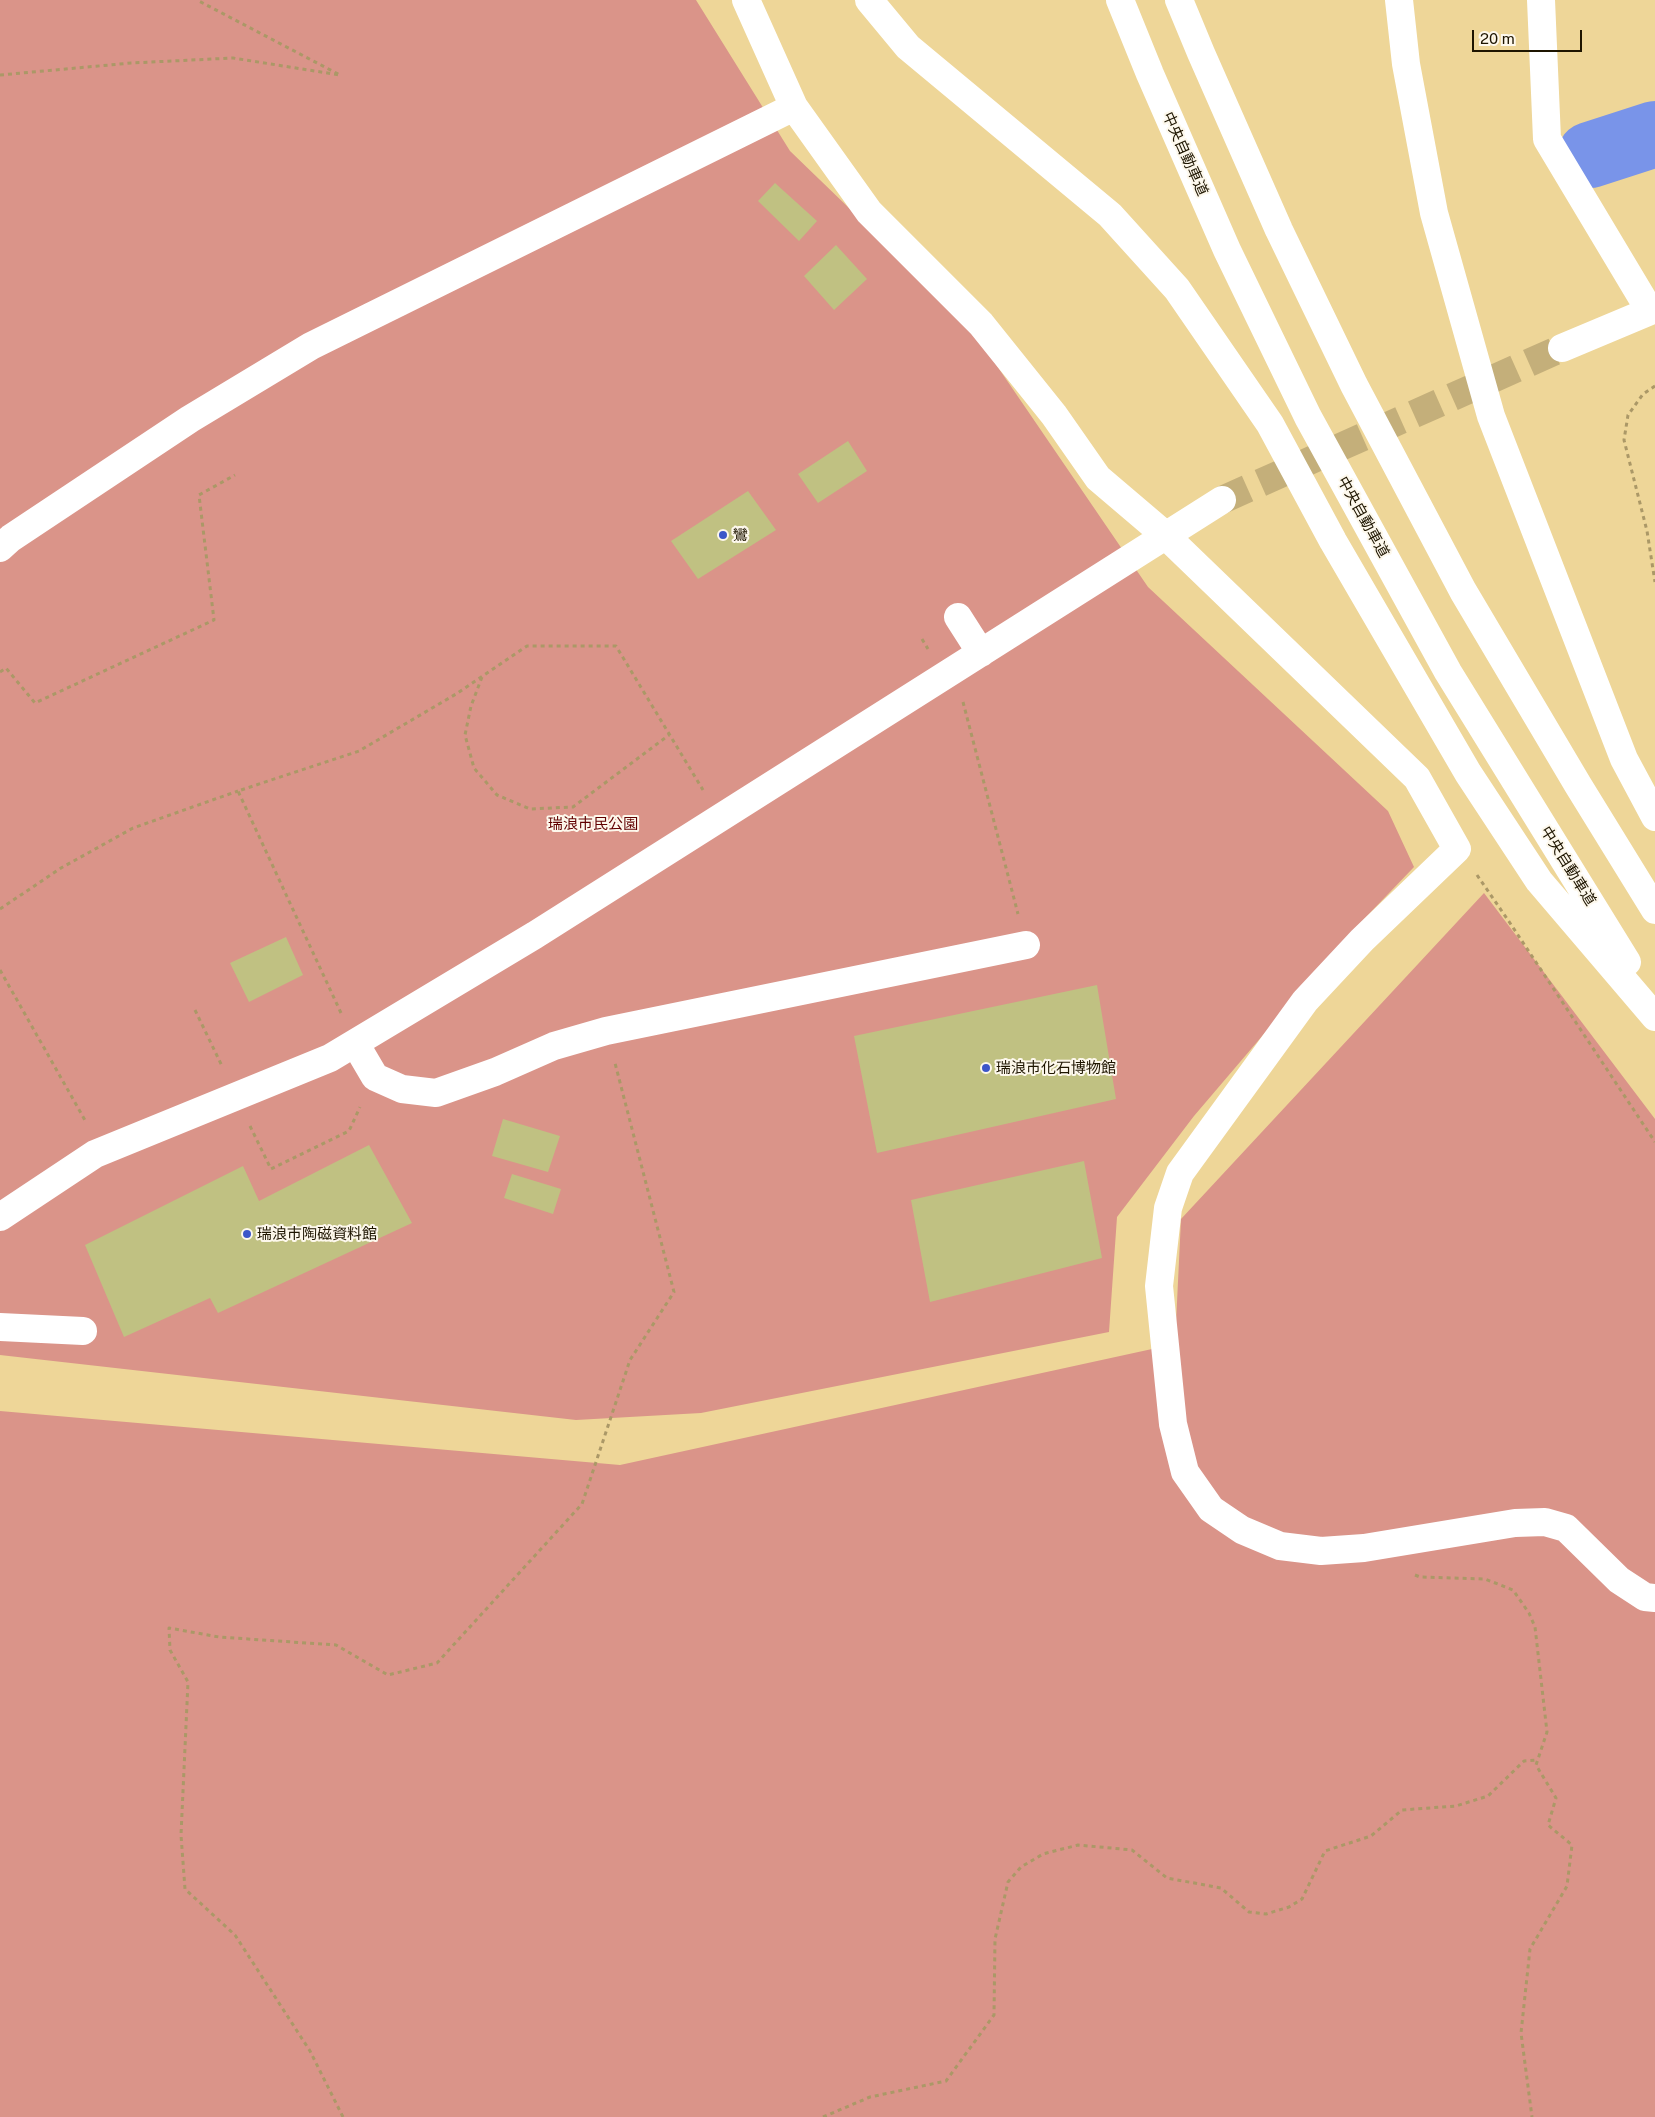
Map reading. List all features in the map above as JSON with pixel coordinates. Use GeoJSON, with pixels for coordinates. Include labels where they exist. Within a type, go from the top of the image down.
{"type":"FeatureCollection","features":[{"type":"Feature","properties":{"kind":"main road"},"geometry":{"type":"LineString","coordinates":[[746,0],[794,107],[869,212],[981,324],[1054,415],[1098,478],[1165,535],[1417,778],[1457,848],[1362,940],[1305,1001],[1180,1173],[1168,1208],[1158,1286],[1173,1424],[1185,1472],[1211,1509],[1242,1530],[1280,1546],[1321,1551],[1364,1548],[1515,1524],[1545,1522],[1566,1528],[1619,1580],[1645,1597],[1655,1598]]}},
{"type":"Feature","properties":{"kind":"main road"},"geometry":{"type":"LineString","coordinates":[[869,0],[908,47],[1110,215],[1177,289],[1270,424],[1333,541],[1473,781],[1539,881],[1655,1017]]}},
{"type":"Feature","properties":{"kind":"main road","name":"中央自動車道"},"geometry":{"type":"LineString","coordinates":[[1120,0],[1150,74],[1227,250],[1308,417],[1448,672],[1655,1008]]}},
{"type":"Feature","properties":{"kind":"main road"},"geometry":{"type":"LineString","coordinates":[[1179,0],[1279,230],[1363,402],[1463,591],[1578,785],[1655,910]]}},
{"type":"Feature","properties":{"kind":"main road"},"geometry":{"type":"LineString","coordinates":[[1399,0],[1406,64],[1434,214],[1490,416],[1624,759],[1655,817]]}},
{"type":"Feature","properties":{"kind":"main road"},"geometry":{"type":"LineString","coordinates":[[1541,0],[1548,139],[1652,310],[1562,348]]}},
{"type":"Feature","properties":{"kind":"main road"},"geometry":{"type":"LineString","coordinates":[[0,548],[11,538],[190,419],[311,346],[794,107]]}},
{"type":"Feature","properties":{"kind":"main road"},"geometry":{"type":"LineString","coordinates":[[0,1217],[95,1154],[330,1058],[535,935],[1222,500]]}},
{"type":"Feature","properties":{"kind":"main road"},"geometry":{"type":"LineString","coordinates":[[958,617],[981,653]]}},
{"type":"Feature","properties":{"kind":"main road"},"geometry":{"type":"LineString","coordinates":[[355,1043],[375,1077],[402,1088],[436,1093],[495,1072],[554,1046],[606,1031],[1026,945]]}},
{"type":"Feature","properties":{"kind":"main road"},"geometry":{"type":"LineString","coordinates":[[0,1327],[84,1331]]}},
{"type":"Feature","properties":{"kind":"path"},"geometry":{"type":"LineString","coordinates":[[0,75],[131,63],[233,58],[340,75],[197,0]]}},
{"type":"Feature","properties":{"kind":"path"},"geometry":{"type":"LineString","coordinates":[[1655,386],[1643,394],[1628,415],[1624,440],[1647,531],[1655,582]]}},
{"type":"Feature","properties":{"kind":"path"},"geometry":{"type":"LineString","coordinates":[[0,672],[6,668],[35,704],[214,620],[199,495],[235,475]]}},
{"type":"Feature","properties":{"kind":"path"},"geometry":{"type":"LineString","coordinates":[[922,639],[932,654]]}},
{"type":"Feature","properties":{"kind":"path"},"geometry":{"type":"LineString","coordinates":[[0,909],[61,868],[133,828],[359,751],[456,694],[527,646],[616,646],[720,818]]}},
{"type":"Feature","properties":{"kind":"path"},"geometry":{"type":"LineString","coordinates":[[483,676],[471,706],[465,735],[474,768],[497,795],[530,809],[573,806],[669,735]]}},
{"type":"Feature","properties":{"kind":"path"},"geometry":{"type":"LineString","coordinates":[[962,699],[1026,945]]}},
{"type":"Feature","properties":{"kind":"path"},"geometry":{"type":"LineString","coordinates":[[238,791],[355,1043]]}},
{"type":"Feature","properties":{"kind":"path"},"geometry":{"type":"LineString","coordinates":[[1457,848],[1510,923],[1655,1142]]}},
{"type":"Feature","properties":{"kind":"path"},"geometry":{"type":"LineString","coordinates":[[0,970],[102,1151]]}},
{"type":"Feature","properties":{"kind":"path"},"geometry":{"type":"LineString","coordinates":[[342,2117],[310,2051],[235,1935],[185,1889],[181,1834],[188,1682],[170,1650],[169,1628],[219,1637],[336,1645],[388,1676],[436,1663],[582,1504],[630,1360],[674,1292],[606,1031]]}},
{"type":"Feature","properties":{"kind":"path"},"geometry":{"type":"LineString","coordinates":[[271,1169],[349,1131],[375,1077]]}},
{"type":"Feature","properties":{"kind":"path"},"geometry":{"type":"LineString","coordinates":[[1412,1573],[1420,1577],[1485,1579],[1513,1590],[1529,1613],[1535,1627],[1547,1732],[1536,1765],[1556,1798],[1548,1825],[1572,1845],[1567,1886],[1530,1949],[1521,2033],[1532,2117]]}},
{"type":"Feature","properties":{"kind":"path"},"geometry":{"type":"LineString","coordinates":[[823,2117],[870,2097],[946,2081],[994,2015],[995,1939],[1008,1882],[1021,1867],[1043,1854],[1078,1845],[1132,1850],[1167,1878],[1221,1888],[1249,1912],[1266,1914],[1302,1899],[1325,1851],[1371,1836],[1402,1810],[1456,1806],[1488,1796],[1524,1761],[1538,1760]]}},
{"type":"Feature","properties":{"kind":"green space","name":"瑞浪市民公園"},"geometry":{"type":"Polygon","coordinates":[[[0,0],[696,0],[790,151],[967,322],[1148,587],[1388,811],[1414,867],[1344,940],[1194,1116],[1117,1217],[1109,1332],[701,1413],[576,1420],[0,1355],[0,0]]]}},
{"type":"Feature","properties":{"kind":"green space"},"geometry":{"type":"Polygon","coordinates":[[[1484,893],[1655,1119],[1655,2117],[0,2117],[0,1411],[620,1465],[1175,1344],[1181,1219],[1484,893]]]}},
{"type":"Feature","properties":{"kind":"building"},"geometry":{"type":"Polygon","coordinates":[[[775,183],[817,221],[799,241],[758,201],[775,183]]]}},
{"type":"Feature","properties":{"kind":"building"},"geometry":{"type":"Polygon","coordinates":[[[836,245],[867,279],[834,310],[804,276],[836,245]]]}},
{"type":"Feature","properties":{"kind":"building"},"geometry":{"type":"Polygon","coordinates":[[[848,441],[867,471],[818,503],[798,474],[848,441]]]}},
{"type":"Feature","properties":{"kind":"building","name":"鸞"},"geometry":{"type":"Polygon","coordinates":[[[748,491],[776,530],[698,579],[671,541],[748,491]]]}},
{"type":"Feature","properties":{"kind":"building"},"geometry":{"type":"Polygon","coordinates":[[[286,937],[303,975],[249,1002],[230,963],[286,937]]]}},
{"type":"Feature","properties":{"kind":"building","name":"瑞浪市化石博物館"},"geometry":{"type":"Polygon","coordinates":[[[1097,985],[1116,1099],[877,1153],[854,1036],[1097,985]]]}},
{"type":"Feature","properties":{"kind":"building"},"geometry":{"type":"Polygon","coordinates":[[[503,1119],[560,1136],[548,1172],[492,1156],[503,1119]]]}},
{"type":"Feature","properties":{"kind":"building","name":"瑞浪市陶磁資料館"},"geometry":{"type":"Polygon","coordinates":[[[369,1145],[412,1223],[218,1313],[210,1298],[124,1337],[85,1245],[243,1166],[259,1201],[369,1145]]]}},
{"type":"Feature","properties":{"kind":"building"},"geometry":{"type":"Polygon","coordinates":[[[1084,1161],[1102,1258],[930,1302],[911,1200],[1084,1161]]]}},
{"type":"Feature","properties":{"kind":"building"},"geometry":{"type":"Polygon","coordinates":[[[512,1174],[561,1189],[553,1214],[504,1198],[512,1174]]]}},
{"type":"Feature","properties":{"kind":"waterway"},"geometry":{"type":"LineString","coordinates":[[1590,155],[1655,134]]}},
{"type":"Feature","properties":{"kind":"tunnel"},"geometry":{"type":"LineString","coordinates":[[1222,500],[1562,348]]}},
{"type":"Feature","properties":{"kind":"place","name":"鸞"},"geometry":{"type":"Point","coordinates":[723,535]}},
{"type":"Feature","properties":{"kind":"place","name":"瑞浪市化石博物館"},"geometry":{"type":"Point","coordinates":[986,1068]}},
{"type":"Feature","properties":{"kind":"place","name":"瑞浪市陶磁資料館"},"geometry":{"type":"Point","coordinates":[247,1234]}}]}
